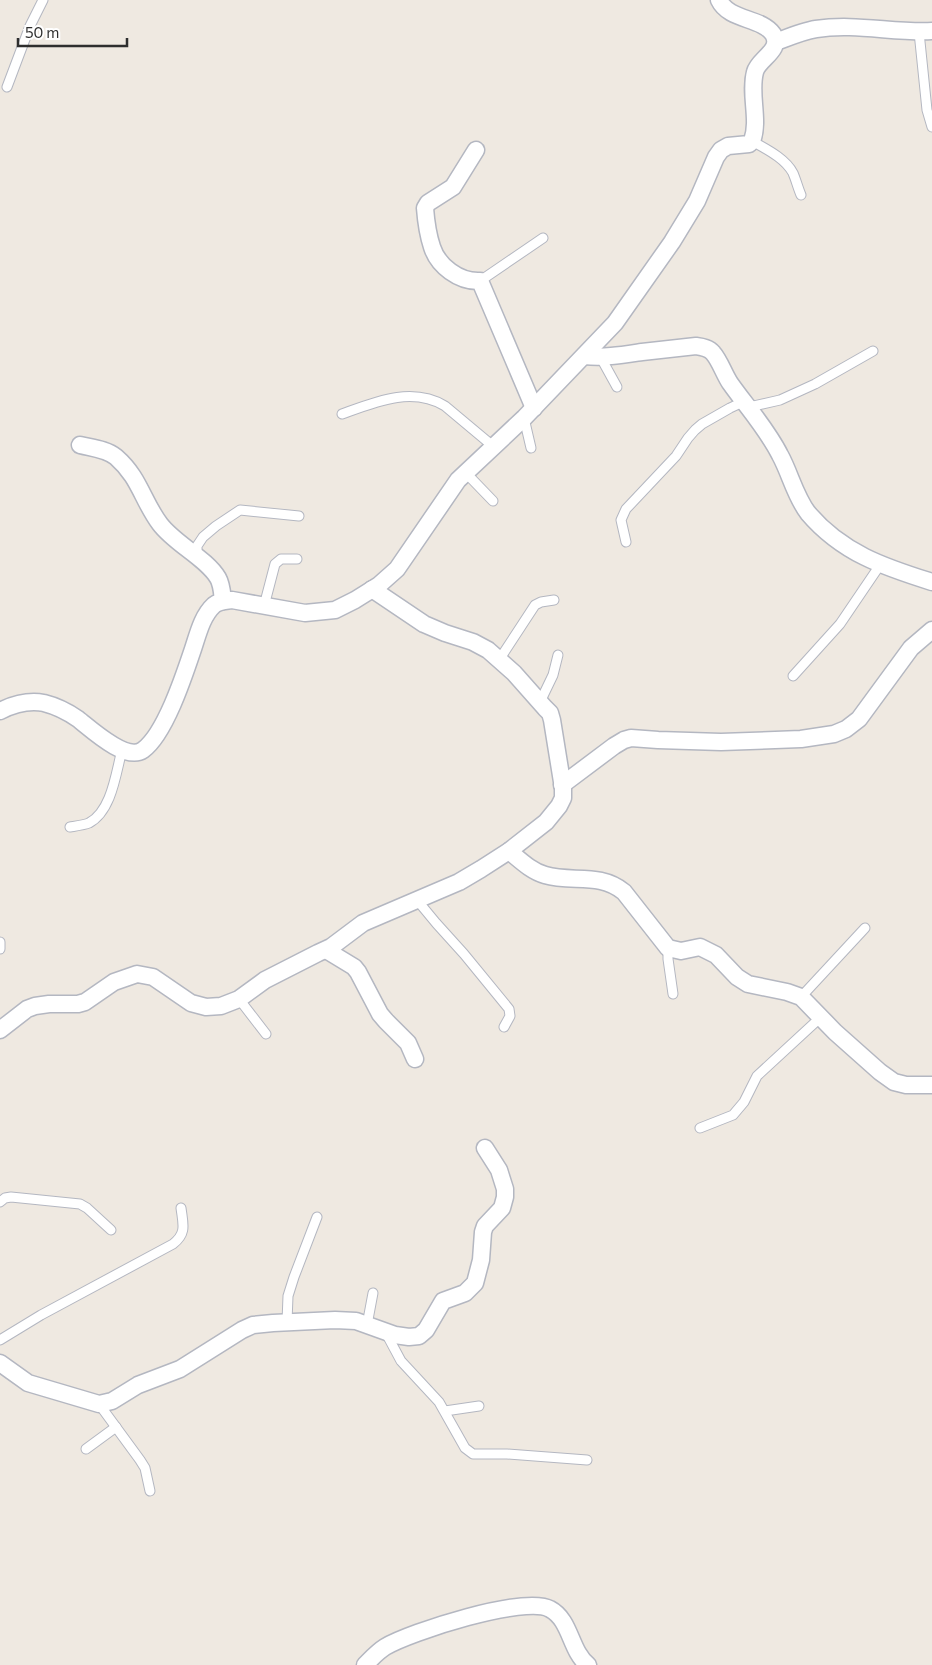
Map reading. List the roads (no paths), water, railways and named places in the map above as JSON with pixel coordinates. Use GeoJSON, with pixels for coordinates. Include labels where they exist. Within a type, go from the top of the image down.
{"type":"FeatureCollection","features":[{"type":"Feature","properties":{"kind":"street"},"geometry":{"type":"LineString","coordinates":[[0,711],[21,703],[44,704],[62,709],[122,750],[131,753],[141,752],[159,732],[181,686],[200,629],[208,613],[216,604],[232,600],[305,613],[335,610],[372,589],[397,569],[465,472],[592,357],[672,242],[698,201],[716,157],[721,150],[728,146],[749,144],[752,141],[755,125],[755,71],[761,61],[774,48],[776,42],[769,30],[732,13],[721,5],[719,0]]}},
{"type":"Feature","properties":{"kind":"street"},"geometry":{"type":"LineString","coordinates":[[776,42],[816,29],[874,28],[925,31]]}},
{"type":"Feature","properties":{"kind":"street"},"geometry":{"type":"LineString","coordinates":[[476,150],[453,187],[428,203],[425,208],[432,248],[438,258],[454,275],[474,281],[480,280],[529,413]]}},
{"type":"Feature","properties":{"kind":"street"},"geometry":{"type":"LineString","coordinates":[[592,357],[696,346],[712,352],[779,452],[807,511],[825,531],[845,546],[880,565],[932,582]]}},
{"type":"Feature","properties":{"kind":"street"},"geometry":{"type":"LineString","coordinates":[[80,445],[103,450],[114,456],[133,474],[161,525],[218,578],[222,586],[223,601]]}},
{"type":"Feature","properties":{"kind":"street"},"geometry":{"type":"LineString","coordinates":[[0,1030],[27,1009],[34,1006],[85,1002],[114,982],[136,974],[153,977],[190,1003],[206,1007],[221,1006],[239,999],[265,980],[326,950],[363,924],[459,882],[509,851],[546,822],[560,806],[563,798],[562,785],[550,713],[514,673],[488,650],[473,642],[424,624],[372,589]]}},
{"type":"Feature","properties":{"kind":"street"},"geometry":{"type":"LineString","coordinates":[[562,785],[614,746],[632,738],[720,742],[801,739],[834,734],[846,729],[859,719],[911,648],[932,630]]}},
{"type":"Feature","properties":{"kind":"street"},"geometry":{"type":"LineString","coordinates":[[509,851],[530,868],[543,874],[559,879],[600,880],[608,882],[624,892],[668,948],[681,950],[700,947],[709,950],[716,954],[737,977],[748,984],[802,997],[842,1038],[894,1082],[920,1086],[932,1085]]}},
{"type":"Feature","properties":{"kind":"street"},"geometry":{"type":"LineString","coordinates":[[326,950],[354,967],[380,1014],[408,1043],[415,1059]]}},
{"type":"Feature","properties":{"kind":"street"},"geometry":{"type":"LineString","coordinates":[[0,1363],[28,1383],[99,1404],[112,1401],[138,1385],[180,1369],[247,1328],[260,1324],[334,1320],[356,1322],[410,1337],[419,1336],[426,1330],[443,1301],[465,1293],[475,1283],[485,1226],[502,1208],[505,1189],[499,1170],[484,1148]]}},
{"type":"Feature","properties":{"kind":"street"},"geometry":{"type":"LineString","coordinates":[[365,1665],[385,1647],[433,1627],[512,1607],[549,1608],[564,1622],[579,1655],[588,1665]]}},
{"type":"Feature","properties":{"kind":"lane"},"geometry":{"type":"LineString","coordinates":[[7,87],[30,26],[44,0]]}},
{"type":"Feature","properties":{"kind":"lane"},"geometry":{"type":"LineString","coordinates":[[925,31],[926,110],[932,127]]}},
{"type":"Feature","properties":{"kind":"lane"},"geometry":{"type":"LineString","coordinates":[[752,141],[784,162],[792,172],[801,195]]}},
{"type":"Feature","properties":{"kind":"lane"},"geometry":{"type":"LineString","coordinates":[[480,280],[543,238]]}},
{"type":"Feature","properties":{"kind":"lane"},"geometry":{"type":"LineString","coordinates":[[626,542],[621,520],[626,509],[676,456],[695,430],[716,416],[747,404],[780,400],[815,384],[873,351]]}},
{"type":"Feature","properties":{"kind":"lane"},"geometry":{"type":"LineString","coordinates":[[592,357],[617,387]]}},
{"type":"Feature","properties":{"kind":"lane"},"geometry":{"type":"LineString","coordinates":[[342,414],[379,400],[395,397],[421,397],[436,400],[494,447]]}},
{"type":"Feature","properties":{"kind":"lane"},"geometry":{"type":"LineString","coordinates":[[529,413],[531,448]]}},
{"type":"Feature","properties":{"kind":"lane"},"geometry":{"type":"LineString","coordinates":[[465,472],[493,500]]}},
{"type":"Feature","properties":{"kind":"lane"},"geometry":{"type":"LineString","coordinates":[[197,557],[197,546],[203,537],[240,510],[299,516]]}},
{"type":"Feature","properties":{"kind":"lane"},"geometry":{"type":"LineString","coordinates":[[264,606],[275,564],[281,559],[297,559]]}},
{"type":"Feature","properties":{"kind":"lane"},"geometry":{"type":"LineString","coordinates":[[793,676],[807,659],[832,635],[880,565]]}},
{"type":"Feature","properties":{"kind":"lane"},"geometry":{"type":"LineString","coordinates":[[499,660],[535,605],[554,600]]}},
{"type":"Feature","properties":{"kind":"lane"},"geometry":{"type":"LineString","coordinates":[[540,702],[553,675],[558,655]]}},
{"type":"Feature","properties":{"kind":"lane"},"geometry":{"type":"LineString","coordinates":[[70,827],[91,822],[104,808],[109,799],[122,750]]}},
{"type":"Feature","properties":{"kind":"lane"},"geometry":{"type":"LineString","coordinates":[[417,900],[509,1009],[510,1016],[504,1027]]}},
{"type":"Feature","properties":{"kind":"lane"},"geometry":{"type":"LineString","coordinates":[[802,997],[865,928]]}},
{"type":"Feature","properties":{"kind":"lane"},"geometry":{"type":"LineString","coordinates":[[0,942],[0,949]]}},
{"type":"Feature","properties":{"kind":"lane"},"geometry":{"type":"LineString","coordinates":[[668,948],[673,994]]}},
{"type":"Feature","properties":{"kind":"lane"},"geometry":{"type":"LineString","coordinates":[[239,999],[266,1034]]}},
{"type":"Feature","properties":{"kind":"lane"},"geometry":{"type":"LineString","coordinates":[[700,1128],[737,1112],[757,1076],[821,1017]]}},
{"type":"Feature","properties":{"kind":"lane"},"geometry":{"type":"LineString","coordinates":[[0,1202],[5,1198],[11,1197],[80,1204],[112,1230]]}},
{"type":"Feature","properties":{"kind":"lane"},"geometry":{"type":"LineString","coordinates":[[0,1340],[41,1314],[173,1244],[182,1236],[181,1208]]}},
{"type":"Feature","properties":{"kind":"lane"},"geometry":{"type":"LineString","coordinates":[[287,1322],[288,1296],[318,1217]]}},
{"type":"Feature","properties":{"kind":"lane"},"geometry":{"type":"LineString","coordinates":[[367,1325],[373,1293]]}},
{"type":"Feature","properties":{"kind":"lane"},"geometry":{"type":"LineString","coordinates":[[385,1331],[401,1360],[439,1402],[466,1448],[473,1454],[507,1454],[587,1460]]}},
{"type":"Feature","properties":{"kind":"lane"},"geometry":{"type":"LineString","coordinates":[[99,1404],[145,1468],[150,1491]]}},
{"type":"Feature","properties":{"kind":"lane"},"geometry":{"type":"LineString","coordinates":[[445,1411],[480,1406]]}},
{"type":"Feature","properties":{"kind":"lane"},"geometry":{"type":"LineString","coordinates":[[86,1449],[116,1427]]}}]}
